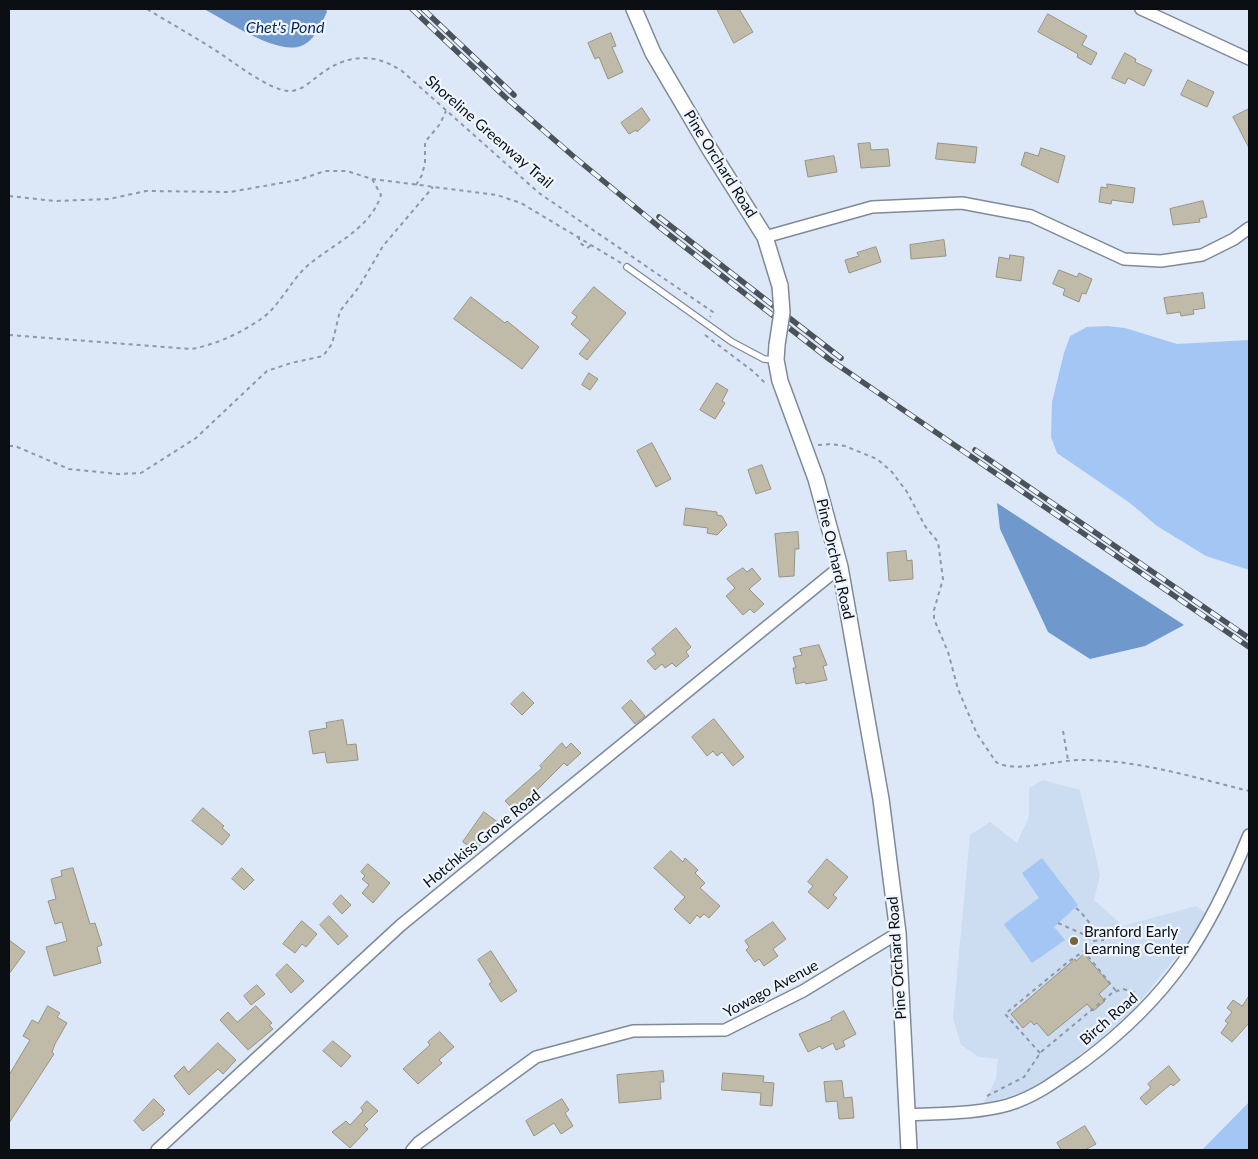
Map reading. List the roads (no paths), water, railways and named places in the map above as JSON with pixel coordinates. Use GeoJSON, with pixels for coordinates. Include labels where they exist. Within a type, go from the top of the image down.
{"type":"FeatureCollection","features":[{"type":"Feature","properties":{"kind":"street","name":"Pine Orchard Road"},"geometry":{"type":"LineString","coordinates":[[634,9],[652,53],[765,237],[780,286],[782,312],[777,352],[780,381],[806,449],[830,526],[840,567],[881,800],[898,933],[909,1150]]}},
{"type":"Feature","properties":{"kind":"street"},"geometry":{"type":"LineString","coordinates":[[1141,9],[1249,59]]}},
{"type":"Feature","properties":{"kind":"street"},"geometry":{"type":"LineString","coordinates":[[765,237],[872,208],[962,203],[1031,216],[1124,259],[1161,261],[1202,255],[1234,239],[1249,228]]}},
{"type":"Feature","properties":{"kind":"street","name":"Hotchkiss Grove Road"},"geometry":{"type":"LineString","coordinates":[[157,1150],[401,925],[840,567]]}},
{"type":"Feature","properties":{"kind":"street","name":"Birch Road"},"geometry":{"type":"LineString","coordinates":[[906,1115],[971,1111],[1008,1105],[1046,1090],[1119,1034],[1159,994],[1203,934],[1249,836]]}},
{"type":"Feature","properties":{"kind":"street","name":"Yowago Avenue"},"geometry":{"type":"LineString","coordinates":[[412,1150],[418,1143],[536,1057],[633,1031],[725,1030],[803,991],[898,933]]}},
{"type":"Feature","properties":{"kind":"lane"},"geometry":{"type":"LineString","coordinates":[[627,267],[750,353],[764,359],[777,352]]}},
{"type":"Feature","properties":{"kind":"water","name":"Chet's Pond"},"geometry":{"type":"Polygon","coordinates":[[[204,9],[326,9],[327,12],[317,32],[306,44],[291,47],[279,46],[265,41],[204,9]]]}},
{"type":"Feature","properties":{"kind":"water"},"geometry":{"type":"Polygon","coordinates":[[[997,503],[1184,625],[1145,646],[1090,659],[1048,632],[1000,529],[997,503]]]}},
{"type":"Feature","properties":{"kind":"railway"},"geometry":{"type":"LineString","coordinates":[[412,9],[505,97],[573,156],[658,226],[829,359],[1249,647]]}},
{"type":"Feature","properties":{"kind":"railway"},"geometry":{"type":"LineString","coordinates":[[423,9],[514,95]]}},
{"type":"Feature","properties":{"kind":"railway"},"geometry":{"type":"LineString","coordinates":[[659,217],[841,358]]}},
{"type":"Feature","properties":{"kind":"railway"},"geometry":{"type":"LineString","coordinates":[[975,450],[1249,638]]}},
{"type":"Feature","properties":{"kind":"place","name":"Branford Early Learning Center"},"geometry":{"type":"Point","coordinates":[1074,941]}}]}
